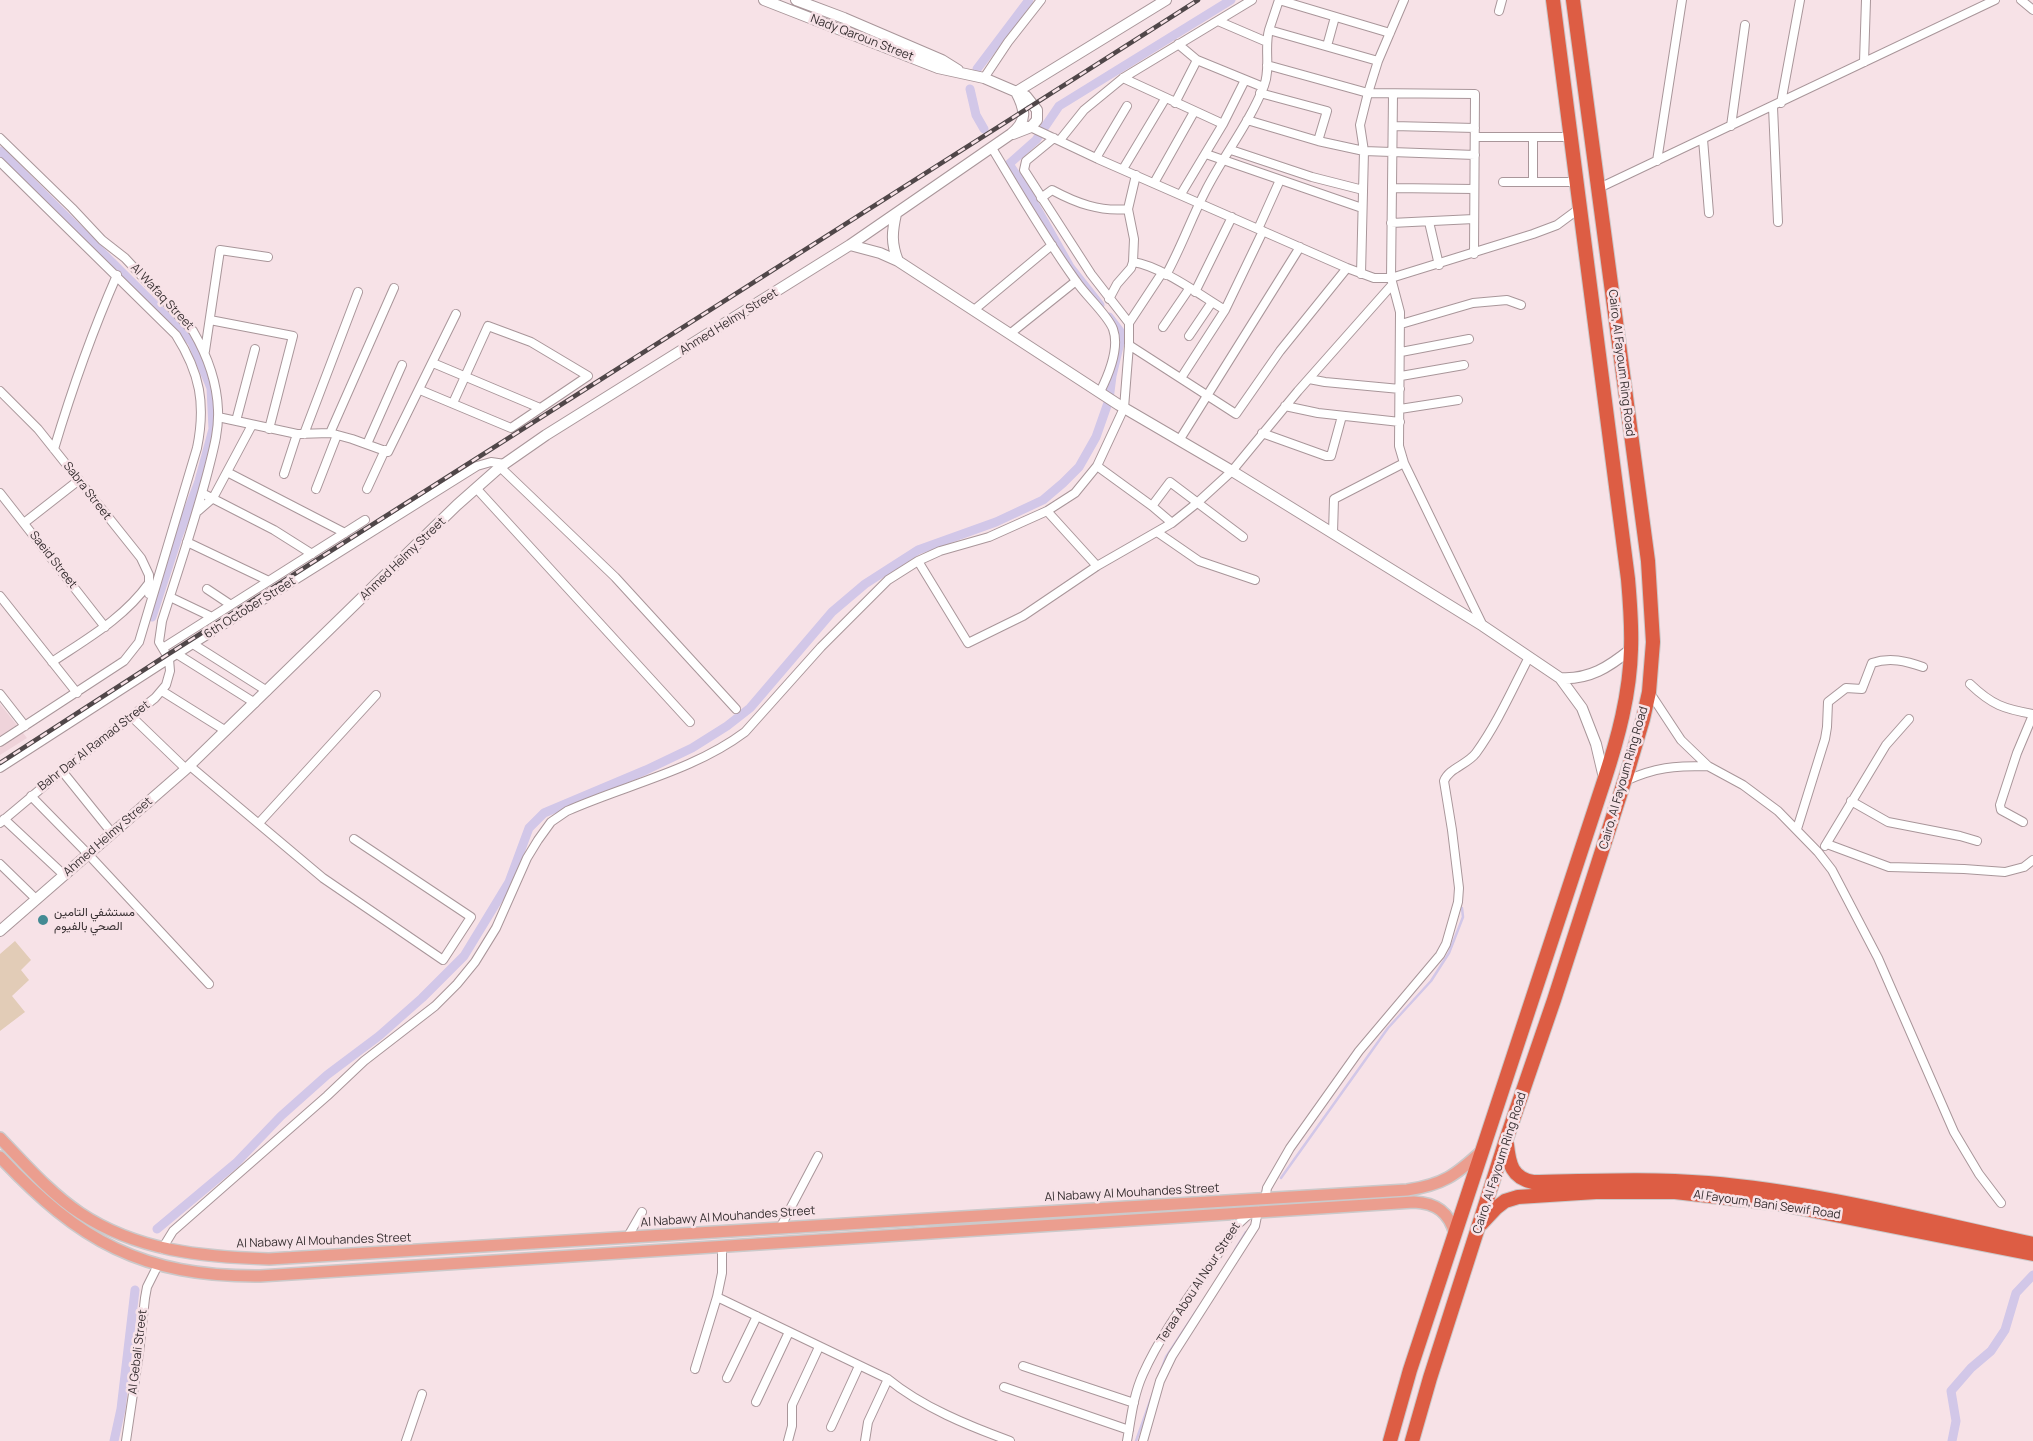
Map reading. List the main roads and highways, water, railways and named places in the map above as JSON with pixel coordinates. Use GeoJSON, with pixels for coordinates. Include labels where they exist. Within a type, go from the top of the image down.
{"type":"FeatureCollection","features":[{"type":"Feature","properties":{"kind":"highway","name":"Cairo, Al Fayoum Ring Road"},"geometry":{"type":"LineString","coordinates":[[1390,1441],[1426,1322],[1604,781],[1623,713],[1628,687],[1631,649],[1628,579],[1554,0]]}},
{"type":"Feature","properties":{"kind":"highway","name":"Cairo, Al Fayoum Ring Road"},"geometry":{"type":"LineString","coordinates":[[1412,1441],[1506,1140],[1554,1000],[1625,781],[1643,719],[1648,692],[1653,642],[1648,561],[1573,0]]}},
{"type":"Feature","properties":{"kind":"highway"},"geometry":{"type":"LineString","coordinates":[[1608,412],[1627,410]]}},
{"type":"Feature","properties":{"kind":"highway"},"geometry":{"type":"LineString","coordinates":[[1534,994],[1554,1000]]}},
{"type":"Feature","properties":{"kind":"highway","name":"Al Fayoum, Bani Sewif Road"},"geometry":{"type":"LineString","coordinates":[[1506,1140],[1508,1156],[1513,1171],[1524,1180],[1533,1182],[1639,1180],[1708,1183],[1742,1187],[1852,1206],[2033,1244]]}},
{"type":"Feature","properties":{"kind":"highway","name":"Al Fayoum, Bani Sewif Road"},"geometry":{"type":"LineString","coordinates":[[1479,1226],[1505,1201],[1518,1197],[1587,1192],[1675,1192],[1741,1198],[1814,1210],[2033,1254]]}},
{"type":"Feature","properties":{"kind":"highway"},"geometry":{"type":"LineString","coordinates":[[1426,1322],[1446,1328]]}},
{"type":"Feature","properties":{"kind":"main road","name":"Nady Qaroun Street"},"geometry":{"type":"LineString","coordinates":[[764,0],[938,68],[984,78],[1029,98],[1037,110],[1037,120],[1030,127],[1011,134]]}},
{"type":"Feature","properties":{"kind":"main road","name":"Nady Qaroun Street"},"geometry":{"type":"LineString","coordinates":[[796,0],[844,18],[947,63],[961,72]]}},
{"type":"Feature","properties":{"kind":"main road"},"geometry":{"type":"LineString","coordinates":[[1016,92],[1166,0]]}},
{"type":"Feature","properties":{"kind":"main road","name":"Ahmed Helmy Street"},"geometry":{"type":"LineString","coordinates":[[2,925],[36,900],[188,768],[476,488],[502,465],[850,245],[1011,134]]}},
{"type":"Feature","properties":{"kind":"main road"},"geometry":{"type":"LineString","coordinates":[[896,214],[892,236],[893,248],[898,261]]}},
{"type":"Feature","properties":{"kind":"main road"},"geometry":{"type":"LineString","coordinates":[[850,245],[880,253],[898,261],[1121,406],[1180,439],[1333,533],[1483,626],[1560,678],[1582,708],[1596,744],[1604,781]]}},
{"type":"Feature","properties":{"kind":"main road"},"geometry":{"type":"LineString","coordinates":[[1560,678],[1583,677],[1595,673],[1631,649]]}},
{"type":"Feature","properties":{"kind":"main road","name":"Al Nabawy Al Mouhandes Street"},"geometry":{"type":"LineString","coordinates":[[0,1138],[41,1181],[79,1213],[124,1237],[162,1249],[222,1258],[269,1259],[1407,1190],[1442,1182],[1455,1174],[1483,1150]]}},
{"type":"Feature","properties":{"kind":"main road","name":"Al Nabawy Al Mouhandes Street"},"geometry":{"type":"LineString","coordinates":[[0,1157],[34,1192],[60,1215],[110,1247],[158,1265],[203,1274],[229,1276],[357,1270],[722,1245],[1424,1202],[1442,1210],[1448,1216],[1455,1234]]}},
{"type":"Feature","properties":{"kind":"main road"},"geometry":{"type":"LineString","coordinates":[[1258,1211],[1265,1199]]}},
{"type":"Feature","properties":{"kind":"main road"},"geometry":{"type":"LineString","coordinates":[[1054,1211],[1054,1224]]}},
{"type":"Feature","properties":{"kind":"main road"},"geometry":{"type":"LineString","coordinates":[[381,1253],[380,1261],[382,1268]]}},
{"type":"Feature","properties":{"kind":"main road"},"geometry":{"type":"LineString","coordinates":[[356,1255],[360,1262],[357,1270]]}},
{"type":"Feature","properties":{"kind":"waterway"},"geometry":{"type":"LineString","coordinates":[[977,69],[1029,0]]}},
{"type":"Feature","properties":{"kind":"waterway"},"geometry":{"type":"LineString","coordinates":[[1100,305],[1070,267],[1027,191],[1009,164],[1036,140],[1059,106],[1231,0]]}},
{"type":"Feature","properties":{"kind":"waterway"},"geometry":{"type":"LineString","coordinates":[[970,89],[976,115],[984,129]]}},
{"type":"Feature","properties":{"kind":"waterway"},"geometry":{"type":"LineString","coordinates":[[0,151],[192,342],[211,388],[213,429],[199,481],[178,537],[152,617]]}},
{"type":"Feature","properties":{"kind":"waterway"},"geometry":{"type":"LineString","coordinates":[[157,1229],[236,1163],[281,1116],[327,1075],[379,1036],[422,998],[464,956],[509,882],[529,828],[544,813],[646,770],[692,748],[727,726],[750,708],[832,612],[865,584],[918,550],[996,522],[1043,500],[1063,483],[1079,467],[1096,437],[1109,400],[1112,376],[1122,334],[1109,317]]}},
{"type":"Feature","properties":{"kind":"waterway"},"geometry":{"type":"LineString","coordinates":[[1281,1178],[1388,1028],[1431,981],[1449,953],[1463,917],[1462,908]]}},
{"type":"Feature","properties":{"kind":"waterway"},"geometry":{"type":"LineString","coordinates":[[1235,1250],[1246,1232]]}},
{"type":"Feature","properties":{"kind":"waterway"},"geometry":{"type":"LineString","coordinates":[[1952,1441],[1956,1421],[1951,1391],[1971,1368],[1991,1351],[2005,1330],[2016,1293],[2033,1275]]}},
{"type":"Feature","properties":{"kind":"waterway"},"geometry":{"type":"LineString","coordinates":[[114,1441],[121,1409],[135,1290]]}},
{"type":"Feature","properties":{"kind":"waterway"},"geometry":{"type":"LineString","coordinates":[[1159,1376],[1166,1357],[1199,1307]]}},
{"type":"Feature","properties":{"kind":"waterway"},"geometry":{"type":"LineString","coordinates":[[1136,1441],[1153,1393]]}},
{"type":"Feature","properties":{"kind":"railway"},"geometry":{"type":"LineString","coordinates":[[0,763],[1198,0]]}},
{"type":"Feature","properties":{"kind":"place","name":"مستشفي التامين الصحي بالفيوم"},"geometry":{"type":"Point","coordinates":[43,920]}}]}
